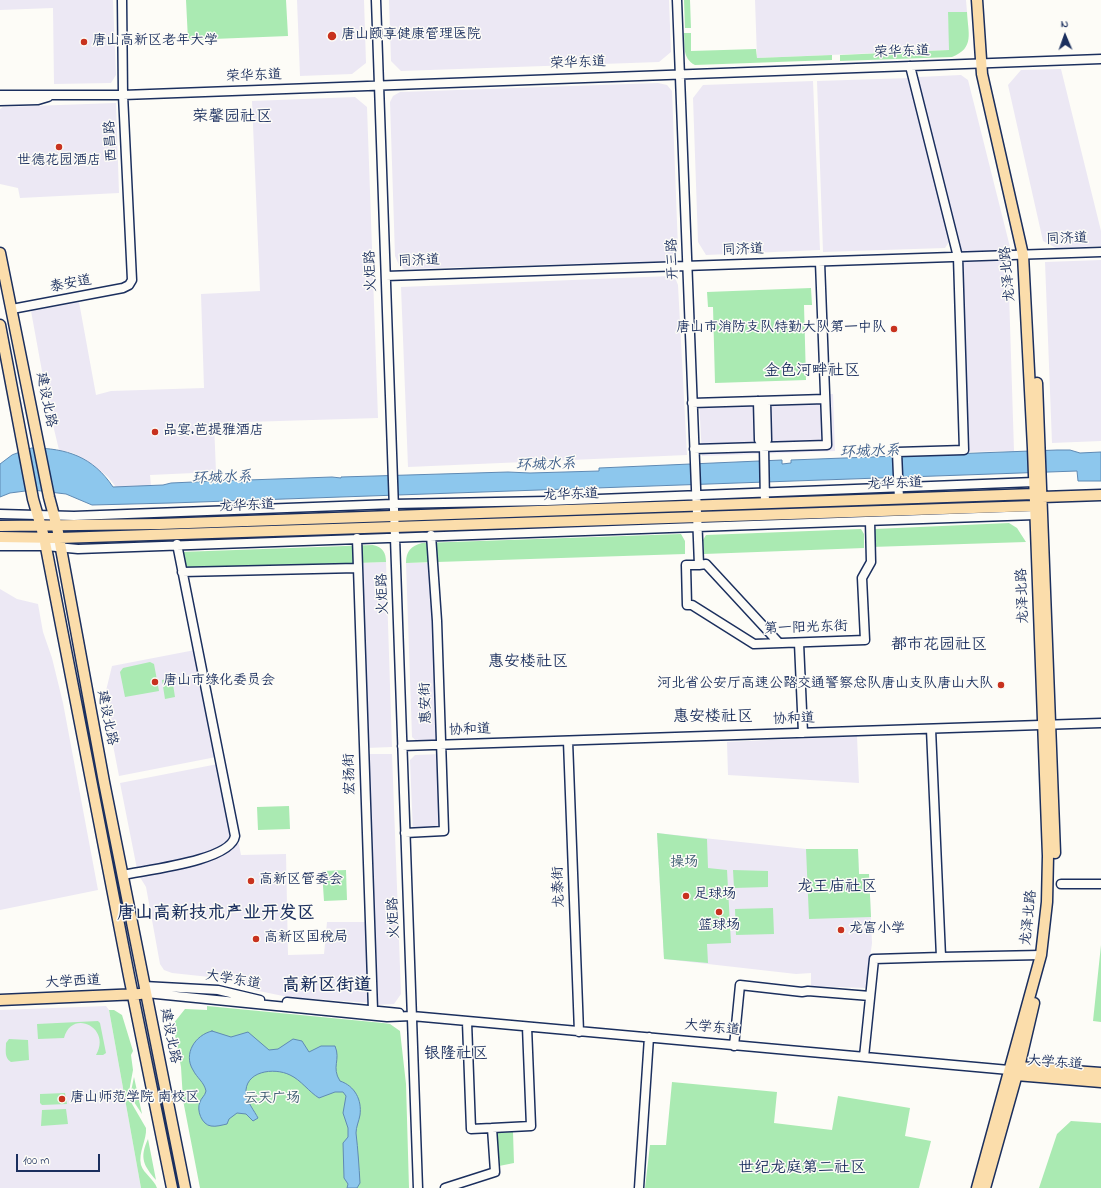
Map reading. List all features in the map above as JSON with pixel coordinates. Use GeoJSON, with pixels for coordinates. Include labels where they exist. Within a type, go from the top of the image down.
{"type":"FeatureCollection","features":[{"type":"Feature","properties":{"kind":"main road","name":"龙泽北路"},"geometry":{"type":"LineString","coordinates":[[977,0],[983,63],[1027,255],[1047,725],[1055,858],[1050,925],[985,1188]]}},
{"type":"Feature","properties":{"kind":"main road","name":"龙泽北路"},"geometry":{"type":"LineString","coordinates":[[983,63],[984,0]]}},
{"type":"Feature","properties":{"kind":"main road","name":"建设北路"},"geometry":{"type":"LineString","coordinates":[[0,254],[39,441],[48,497],[57,526],[145,990],[186,1188]]}},
{"type":"Feature","properties":{"kind":"main road","name":"建设北路"},"geometry":{"type":"LineString","coordinates":[[0,325],[33,499],[45,542],[172,1188]]}},
{"type":"Feature","properties":{"kind":"main road","name":"龙华东道"},"geometry":{"type":"LineString","coordinates":[[0,526],[57,526],[394,516],[899,499],[1038,503],[1101,495]]}},
{"type":"Feature","properties":{"kind":"main road","name":"龙华东道"},"geometry":{"type":"LineString","coordinates":[[0,537],[45,542],[60,542],[394,532],[697,521],[1038,503],[1101,502]]}},
{"type":"Feature","properties":{"kind":"main road","name":"大学西道"},"geometry":{"type":"LineString","coordinates":[[0,1000],[133,990]]}},
{"type":"Feature","properties":{"kind":"main road","name":"大学西道"},"geometry":{"type":"LineString","coordinates":[[0,993],[145,990]]}},
{"type":"Feature","properties":{"kind":"main road","name":"龙泽北路"},"geometry":{"type":"LineString","coordinates":[[977,1188],[1015,1070]]}},
{"type":"Feature","properties":{"kind":"main road","name":"大学东道"},"geometry":{"type":"LineString","coordinates":[[1015,1070],[1101,1073]]}},
{"type":"Feature","properties":{"kind":"main road","name":"大学东道"},"geometry":{"type":"LineString","coordinates":[[1015,1070],[1101,1082]]}},
{"type":"Feature","properties":{"kind":"street","name":"西昌路"},"geometry":{"type":"LineString","coordinates":[[122,0],[123,95],[132,280]]}},
{"type":"Feature","properties":{"kind":"street","name":"火炬路"},"geometry":{"type":"LineString","coordinates":[[376,0],[418,1188]]}},
{"type":"Feature","properties":{"kind":"street","name":"开三路"},"geometry":{"type":"LineString","coordinates":[[677,0],[699,565]]}},
{"type":"Feature","properties":{"kind":"street","name":"荣华东道"},"geometry":{"type":"LineString","coordinates":[[0,95],[123,95],[1101,59]]}},
{"type":"Feature","properties":{"kind":"street"},"geometry":{"type":"LineString","coordinates":[[899,499],[897,452],[964,450],[958,257],[910,66]]}},
{"type":"Feature","properties":{"kind":"street","name":"荣华东道"},"geometry":{"type":"LineString","coordinates":[[0,101],[38,100],[56,94]]}},
{"type":"Feature","properties":{"kind":"street","name":"同济道"},"geometry":{"type":"LineString","coordinates":[[386,276],[1101,252]]}},
{"type":"Feature","properties":{"kind":"street"},"geometry":{"type":"LineString","coordinates":[[694,449],[764,450],[827,445],[820,262]]}},
{"type":"Feature","properties":{"kind":"street","name":"泰安道"},"geometry":{"type":"LineString","coordinates":[[12,309],[123,288],[129,285],[132,280]]}},
{"type":"Feature","properties":{"kind":"street"},"geometry":{"type":"LineString","coordinates":[[692,403],[825,399]]}},
{"type":"Feature","properties":{"kind":"street"},"geometry":{"type":"LineString","coordinates":[[762,401],[767,440],[764,450],[765,503]]}},
{"type":"Feature","properties":{"kind":"street"},"geometry":{"type":"LineString","coordinates":[[0,514],[54,515],[393,500],[562,500],[695,490],[898,484],[1036,477]]}},
{"type":"Feature","properties":{"kind":"street"},"geometry":{"type":"LineString","coordinates":[[60,542],[78,549],[357,538],[394,532],[431,536],[697,521],[870,521],[1038,503]]}},
{"type":"Feature","properties":{"kind":"street","name":"第一阳光东街"},"geometry":{"type":"LineString","coordinates":[[699,565],[686,565],[687,605],[692,605],[754,644],[865,640],[862,578],[871,562],[870,521]]}},
{"type":"Feature","properties":{"kind":"street","name":"惠安街"},"geometry":{"type":"LineString","coordinates":[[405,833],[444,831],[435,568],[432,565],[431,536]]}},
{"type":"Feature","properties":{"kind":"street","name":"宏扬街"},"geometry":{"type":"LineString","coordinates":[[357,538],[373,1010]]}},
{"type":"Feature","properties":{"kind":"street"},"geometry":{"type":"LineString","coordinates":[[0,546],[45,542]]}},
{"type":"Feature","properties":{"kind":"street"},"geometry":{"type":"LineString","coordinates":[[123,875],[211,856],[234,842],[235,836],[177,544]]}},
{"type":"Feature","properties":{"kind":"street"},"geometry":{"type":"LineString","coordinates":[[699,565],[706,564],[779,643]]}},
{"type":"Feature","properties":{"kind":"street"},"geometry":{"type":"LineString","coordinates":[[182,572],[357,568]]}},
{"type":"Feature","properties":{"kind":"street"},"geometry":{"type":"LineString","coordinates":[[799,643],[803,733]]}},
{"type":"Feature","properties":{"kind":"street","name":"协和道"},"geometry":{"type":"LineString","coordinates":[[402,746],[1101,723]]}},
{"type":"Feature","properties":{"kind":"street"},"geometry":{"type":"LineString","coordinates":[[931,729],[941,957]]}},
{"type":"Feature","properties":{"kind":"street","name":"龙泰街"},"geometry":{"type":"LineString","coordinates":[[568,740],[579,1032]]}},
{"type":"Feature","properties":{"kind":"street"},"geometry":{"type":"LineString","coordinates":[[1061,884],[1101,884]]}},
{"type":"Feature","properties":{"kind":"street"},"geometry":{"type":"LineString","coordinates":[[864,1057],[874,959],[1043,956]]}},
{"type":"Feature","properties":{"kind":"street"},"geometry":{"type":"LineString","coordinates":[[734,1046],[740,985],[802,992],[808,990],[870,996]]}},
{"type":"Feature","properties":{"kind":"street","name":"大学东道"},"geometry":{"type":"LineString","coordinates":[[145,990],[218,990],[255,1000],[373,1010],[467,1022],[1015,1070]]}},
{"type":"Feature","properties":{"kind":"street","name":"大学东道"},"geometry":{"type":"LineString","coordinates":[[145,990],[387,1017],[412,1016]]}},
{"type":"Feature","properties":{"kind":"street"},"geometry":{"type":"LineString","coordinates":[[467,1022],[471,1129],[531,1126],[527,1027]]}},
{"type":"Feature","properties":{"kind":"street"},"geometry":{"type":"LineString","coordinates":[[639,1188],[649,1037]]}},
{"type":"Feature","properties":{"kind":"street"},"geometry":{"type":"LineString","coordinates":[[445,1188],[495,1172],[492,1128]]}},
{"type":"Feature","properties":{"kind":"shaded area","name":"唐山高新区老年大学"},"geometry":{"type":"Polygon","coordinates":[[[0,0],[113,0],[116,75],[111,83],[54,84],[53,8],[0,10],[0,0]]]}},
{"type":"Feature","properties":{"kind":"shaded area"},"geometry":{"type":"Polygon","coordinates":[[[297,0],[364,0],[366,63],[352,74],[300,76],[297,0]]]}},
{"type":"Feature","properties":{"kind":"shaded area"},"geometry":{"type":"Polygon","coordinates":[[[389,0],[669,0],[671,52],[659,62],[401,71],[391,61],[389,0]]]}},
{"type":"Feature","properties":{"kind":"shaded area"},"geometry":{"type":"Polygon","coordinates":[[[755,0],[966,0],[967,12],[948,12],[950,50],[757,58],[755,0]]]}},
{"type":"Feature","properties":{"kind":"shaded area"},"geometry":{"type":"Polygon","coordinates":[[[1061,69],[1101,231],[1101,246],[1056,248],[1043,241],[1008,85],[1021,70],[1061,69]]]}},
{"type":"Feature","properties":{"kind":"shaded area"},"geometry":{"type":"Polygon","coordinates":[[[961,75],[968,80],[1010,247],[1006,252],[960,253],[918,77],[961,75]]]}},
{"type":"Feature","properties":{"kind":"shaded area"},"geometry":{"type":"Polygon","coordinates":[[[910,78],[949,242],[945,248],[823,252],[817,81],[910,78]]]}},
{"type":"Feature","properties":{"kind":"shaded area"},"geometry":{"type":"Polygon","coordinates":[[[813,81],[820,250],[706,255],[698,242],[693,98],[703,85],[813,81]]]}},
{"type":"Feature","properties":{"kind":"shaded area"},"geometry":{"type":"Polygon","coordinates":[[[658,83],[667,85],[672,91],[678,248],[675,255],[666,261],[404,269],[399,265],[395,256],[390,102],[393,96],[400,92],[658,83]]]}},
{"type":"Feature","properties":{"kind":"shaded area"},"geometry":{"type":"Polygon","coordinates":[[[355,97],[367,107],[378,418],[214,423],[216,472],[150,475],[151,486],[116,487],[108,477],[86,460],[73,453],[59,450],[48,404],[31,311],[79,302],[96,395],[111,391],[204,388],[201,294],[260,291],[252,101],[355,97]]]}},
{"type":"Feature","properties":{"kind":"shaded area","name":"世德花园酒店"},"geometry":{"type":"Polygon","coordinates":[[[116,103],[119,193],[20,198],[18,188],[0,184],[0,109],[3,107],[116,103]]]}},
{"type":"Feature","properties":{"kind":"shaded area"},"geometry":{"type":"Polygon","coordinates":[[[1101,260],[1101,441],[1052,443],[1045,262],[1101,260]]]}},
{"type":"Feature","properties":{"kind":"shaded area"},"geometry":{"type":"Polygon","coordinates":[[[1008,261],[1014,451],[967,452],[961,262],[1008,261]]]}},
{"type":"Feature","properties":{"kind":"shaded area"},"geometry":{"type":"Polygon","coordinates":[[[670,276],[676,280],[678,285],[687,455],[408,467],[401,287],[670,276]]]}},
{"type":"Feature","properties":{"kind":"shaded area"},"geometry":{"type":"Polygon","coordinates":[[[833,394],[835,451],[702,456],[699,399],[833,394]]]}},
{"type":"Feature","properties":{"kind":"shaded area"},"geometry":{"type":"Polygon","coordinates":[[[386,562],[392,747],[366,748],[360,563],[386,562]]]}},
{"type":"Feature","properties":{"kind":"shaded area"},"geometry":{"type":"Polygon","coordinates":[[[406,563],[433,563],[441,744],[420,744],[412,737],[406,563]]]}},
{"type":"Feature","properties":{"kind":"shaded area"},"geometry":{"type":"Polygon","coordinates":[[[0,589],[17,599],[38,604],[43,632],[52,658],[63,703],[98,890],[0,910],[0,589]]]}},
{"type":"Feature","properties":{"kind":"shaded area"},"geometry":{"type":"Polygon","coordinates":[[[195,650],[216,757],[119,776],[104,699],[112,666],[195,650]]]}},
{"type":"Feature","properties":{"kind":"shaded area"},"geometry":{"type":"Polygon","coordinates":[[[857,736],[859,783],[728,775],[727,742],[857,736]]]}},
{"type":"Feature","properties":{"kind":"shaded area"},"geometry":{"type":"Polygon","coordinates":[[[365,754],[392,754],[401,994],[394,1004],[375,1005],[365,754]]]}},
{"type":"Feature","properties":{"kind":"shaded area"},"geometry":{"type":"Polygon","coordinates":[[[441,754],[444,833],[413,834],[410,760],[415,755],[441,754]]]}},
{"type":"Feature","properties":{"kind":"shaded area"},"geometry":{"type":"Polygon","coordinates":[[[223,763],[241,855],[286,854],[288,955],[324,954],[327,922],[370,922],[371,1003],[288,997],[254,990],[238,980],[172,973],[164,970],[160,964],[146,887],[138,874],[120,783],[223,763]]]}},
{"type":"Feature","properties":{"kind":"shaded area"},"geometry":{"type":"Polygon","coordinates":[[[657,833],[806,849],[858,849],[859,874],[869,874],[872,943],[866,988],[811,986],[811,973],[796,974],[664,959],[657,833]]]}},
{"type":"Feature","properties":{"kind":"shaded area","name":"唐山师范学院 南校区"},"geometry":{"type":"Polygon","coordinates":[[[106,1006],[109,1010],[141,1188],[0,1188],[0,1010],[106,1006]]]}},
{"type":"Feature","properties":{"kind":"green space"},"geometry":{"type":"Polygon","coordinates":[[[186,0],[286,0],[288,36],[188,40],[186,0]]]}},
{"type":"Feature","properties":{"kind":"green space"},"geometry":{"type":"Polygon","coordinates":[[[684,0],[690,0],[691,28],[685,28],[684,0]]]}},
{"type":"Feature","properties":{"kind":"green space"},"geometry":{"type":"Polygon","coordinates":[[[948,12],[967,12],[969,33],[967,44],[964,49],[952,57],[840,61],[840,55],[949,50],[948,12]]]}},
{"type":"Feature","properties":{"kind":"green space"},"geometry":{"type":"Polygon","coordinates":[[[684,33],[691,33],[691,51],[756,49],[757,58],[832,55],[832,60],[695,65],[686,55],[684,47],[684,33]]]}},
{"type":"Feature","properties":{"kind":"green space"},"geometry":{"type":"Polygon","coordinates":[[[811,288],[812,305],[804,305],[806,380],[715,383],[713,307],[708,307],[707,292],[811,288]]]}},
{"type":"Feature","properties":{"kind":"green space"},"geometry":{"type":"Polygon","coordinates":[[[1009,523],[1017,528],[1026,542],[871,547],[870,533],[875,529],[1009,523]]]}},
{"type":"Feature","properties":{"kind":"green space"},"geometry":{"type":"Polygon","coordinates":[[[861,529],[864,534],[864,548],[704,554],[703,540],[706,535],[861,529]]]}},
{"type":"Feature","properties":{"kind":"green space"},"geometry":{"type":"Polygon","coordinates":[[[681,534],[685,541],[685,554],[406,563],[408,552],[412,547],[422,543],[681,534]]]}},
{"type":"Feature","properties":{"kind":"green space"},"geometry":{"type":"Polygon","coordinates":[[[373,545],[379,547],[383,551],[386,562],[184,569],[181,552],[373,545]]]}},
{"type":"Feature","properties":{"kind":"green space"},"geometry":{"type":"Polygon","coordinates":[[[150,662],[154,664],[159,691],[125,697],[120,672],[123,668],[150,662]]]}},
{"type":"Feature","properties":{"kind":"green space"},"geometry":{"type":"Polygon","coordinates":[[[172,678],[175,697],[165,699],[162,680],[172,678]]]}},
{"type":"Feature","properties":{"kind":"green space"},"geometry":{"type":"Polygon","coordinates":[[[289,806],[290,829],[258,830],[257,807],[289,806]]]}},
{"type":"Feature","properties":{"kind":"green space","name":"操场"},"geometry":{"type":"Polygon","coordinates":[[[657,833],[707,839],[708,868],[727,870],[731,943],[707,944],[708,963],[664,959],[657,833]]]}},
{"type":"Feature","properties":{"kind":"green space"},"geometry":{"type":"Polygon","coordinates":[[[806,849],[858,849],[859,874],[869,874],[871,917],[809,919],[806,849]]]}},
{"type":"Feature","properties":{"kind":"green space"},"geometry":{"type":"Polygon","coordinates":[[[346,870],[347,900],[324,901],[322,871],[346,870]]]}},
{"type":"Feature","properties":{"kind":"green space"},"geometry":{"type":"Polygon","coordinates":[[[733,870],[768,871],[768,887],[734,888],[733,870]]]}},
{"type":"Feature","properties":{"kind":"green space"},"geometry":{"type":"Polygon","coordinates":[[[773,908],[774,934],[736,935],[735,909],[773,908]]]}},
{"type":"Feature","properties":{"kind":"green space"},"geometry":{"type":"Polygon","coordinates":[[[1101,945],[1101,1022],[1093,1021],[1101,945]]]}},
{"type":"Feature","properties":{"kind":"green space","name":"云天广场"},"geometry":{"type":"Polygon","coordinates":[[[207,1006],[383,1023],[390,1024],[400,1031],[406,1084],[409,1188],[200,1188],[183,1100],[181,1067],[173,1024],[185,1009],[207,1010],[207,1006]]]}},
{"type":"Feature","properties":{"kind":"green space"},"geometry":{"type":"Polygon","coordinates":[[[109,1010],[114,1010],[122,1015],[133,1051],[131,1055],[133,1070],[128,1097],[146,1128],[140,1160],[141,1165],[157,1188],[141,1188],[109,1010]]]}},
{"type":"Feature","properties":{"kind":"green space"},"geometry":{"type":"Polygon","coordinates":[[[98,1021],[100,1023],[106,1053],[103,1055],[96,1055],[100,1045],[99,1037],[95,1030],[89,1025],[82,1023],[75,1024],[68,1029],[64,1038],[38,1039],[37,1024],[98,1021]]]}},
{"type":"Feature","properties":{"kind":"green space"},"geometry":{"type":"Polygon","coordinates":[[[9,1039],[28,1040],[29,1060],[11,1062],[7,1058],[6,1043],[9,1039]]]}},
{"type":"Feature","properties":{"kind":"green space"},"geometry":{"type":"Polygon","coordinates":[[[134,1077],[142,1114],[130,1096],[134,1077]]]}},
{"type":"Feature","properties":{"kind":"green space"},"geometry":{"type":"Polygon","coordinates":[[[672,1082],[777,1092],[774,1123],[832,1130],[838,1096],[910,1108],[905,1136],[931,1141],[919,1188],[645,1188],[650,1145],[666,1145],[672,1082]]]}},
{"type":"Feature","properties":{"kind":"green space"},"geometry":{"type":"Polygon","coordinates":[[[65,1093],[67,1104],[42,1105],[40,1103],[40,1094],[65,1093]]]}},
{"type":"Feature","properties":{"kind":"green space"},"geometry":{"type":"Polygon","coordinates":[[[66,1109],[68,1124],[41,1126],[42,1110],[66,1109]]]}},
{"type":"Feature","properties":{"kind":"green space"},"geometry":{"type":"Polygon","coordinates":[[[1071,1121],[1101,1123],[1101,1188],[1039,1188],[1057,1134],[1071,1121]]]}},
{"type":"Feature","properties":{"kind":"green space"},"geometry":{"type":"Polygon","coordinates":[[[513,1132],[514,1163],[499,1166],[497,1133],[513,1132]]]}},
{"type":"Feature","properties":{"kind":"green space"},"geometry":{"type":"Polygon","coordinates":[[[148,1139],[156,1180],[148,1170],[143,1157],[148,1139]]]}},
{"type":"Feature","properties":{"kind":"water"},"geometry":{"type":"Polygon","coordinates":[[[32,448],[57,450],[78,456],[97,468],[113,487],[237,480],[238,482],[248,482],[248,480],[332,477],[341,478],[508,472],[530,473],[599,471],[599,468],[782,460],[782,464],[791,463],[791,460],[1057,450],[1070,450],[1080,453],[1101,452],[1101,481],[1078,481],[1077,471],[92,505],[66,494],[33,490],[10,493],[0,497],[0,464],[12,455],[32,448]]]}},
{"type":"Feature","properties":{"kind":"water"},"geometry":{"type":"Polygon","coordinates":[[[212,1031],[231,1037],[248,1032],[269,1050],[278,1049],[293,1039],[302,1041],[309,1052],[321,1046],[335,1046],[337,1051],[337,1076],[340,1081],[350,1086],[359,1099],[360,1104],[360,1115],[356,1128],[360,1183],[357,1188],[347,1188],[348,1184],[344,1178],[343,1143],[348,1137],[348,1128],[343,1113],[346,1096],[343,1092],[335,1092],[319,1098],[290,1075],[276,1071],[269,1071],[255,1076],[250,1080],[247,1086],[246,1097],[258,1118],[253,1121],[246,1114],[237,1113],[229,1119],[227,1124],[213,1126],[205,1123],[199,1113],[199,1105],[206,1091],[204,1085],[193,1070],[189,1058],[192,1046],[196,1041],[206,1033],[212,1031]]]}},
{"type":"Feature","properties":{"kind":"place","name":"唐山颐享健康管理医院"},"geometry":{"type":"Point","coordinates":[332,36]}},
{"type":"Feature","properties":{"kind":"place","name":"唐山高新区老年大学"},"geometry":{"type":"Point","coordinates":[84,42]}},
{"type":"Feature","properties":{"kind":"place","name":"世德花园酒店"},"geometry":{"type":"Point","coordinates":[59,147]}},
{"type":"Feature","properties":{"kind":"place","name":"唐山市消防支队特勤大队第一中队"},"geometry":{"type":"Point","coordinates":[894,329]}},
{"type":"Feature","properties":{"kind":"place","name":"品宴.芭提雅酒店"},"geometry":{"type":"Point","coordinates":[155,432]}},
{"type":"Feature","properties":{"kind":"place","name":"唐山市绿化委员会"},"geometry":{"type":"Point","coordinates":[155,682]}},
{"type":"Feature","properties":{"kind":"place","name":"河北省公安厅高速公路交通警察总队唐山支队唐山大队"},"geometry":{"type":"Point","coordinates":[1001,685]}},
{"type":"Feature","properties":{"kind":"place","name":"高新区管委会"},"geometry":{"type":"Point","coordinates":[251,881]}},
{"type":"Feature","properties":{"kind":"place","name":"足球场"},"geometry":{"type":"Point","coordinates":[686,896]}},
{"type":"Feature","properties":{"kind":"place","name":"篮球场"},"geometry":{"type":"Point","coordinates":[719,912]}},
{"type":"Feature","properties":{"kind":"place","name":"龙富小学"},"geometry":{"type":"Point","coordinates":[841,930]}},
{"type":"Feature","properties":{"kind":"place","name":"高新区国税局"},"geometry":{"type":"Point","coordinates":[256,939]}},
{"type":"Feature","properties":{"kind":"place","name":"唐山师范学院 南校区"},"geometry":{"type":"Point","coordinates":[62,1099]}},
{"type":"Feature","properties":{"kind":"district","name":"荣馨园社区"},"geometry":{"type":"Point","coordinates":[232,118]}},
{"type":"Feature","properties":{"kind":"district","name":"金色河畔社区"},"geometry":{"type":"Point","coordinates":[812,372]}},
{"type":"Feature","properties":{"kind":"district","name":"都市花园社区"},"geometry":{"type":"Point","coordinates":[939,646]}},
{"type":"Feature","properties":{"kind":"district","name":"惠安楼社区"},"geometry":{"type":"Point","coordinates":[528,663]}},
{"type":"Feature","properties":{"kind":"district","name":"惠安楼社区"},"geometry":{"type":"Point","coordinates":[713,718]}},
{"type":"Feature","properties":{"kind":"district","name":"龙王庙社区"},"geometry":{"type":"Point","coordinates":[837,888]}},
{"type":"Feature","properties":{"kind":"district","name":"唐山高新技术产业开发区"},"geometry":{"type":"Point","coordinates":[216,915]}},
{"type":"Feature","properties":{"kind":"district","name":"高新区街道"},"geometry":{"type":"Point","coordinates":[327,987]}},
{"type":"Feature","properties":{"kind":"district","name":"银隆社区"},"geometry":{"type":"Point","coordinates":[456,1055]}},
{"type":"Feature","properties":{"kind":"district","name":"世纪龙庭第二社区"},"geometry":{"type":"Point","coordinates":[802,1169]}},
{"type":"Feature","properties":{"kind":"water label","name":"环城水系"},"geometry":{"type":"Point","coordinates":[870,453]}},
{"type":"Feature","properties":{"kind":"water label","name":"环城水系"},"geometry":{"type":"Point","coordinates":[546,466]}},
{"type":"Feature","properties":{"kind":"water label","name":"环城水系"},"geometry":{"type":"Point","coordinates":[222,479]}}]}
